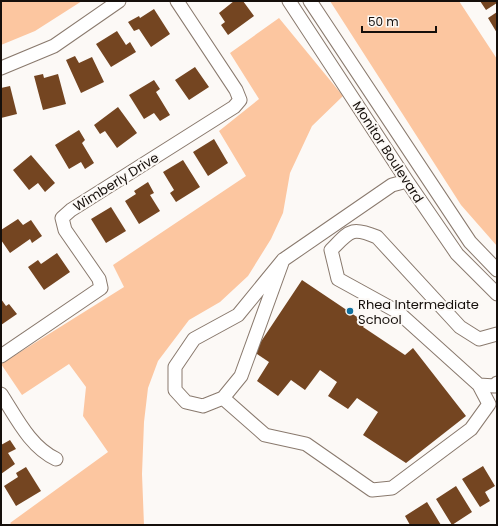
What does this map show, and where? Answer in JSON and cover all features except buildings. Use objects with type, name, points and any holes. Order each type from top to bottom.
[{"type":"street","points":[[1,68],[54,46],[119,1]]},
{"type":"street","name":"Wimberly Drive","points":[[1,356],[101,288],[99,279],[65,230],[62,218],[71,210],[234,107],[240,100],[236,90],[177,1]]},
{"type":"street","name":"Monitor Boulevard","points":[[289,1],[407,181],[457,254],[497,294]]},
{"type":"street","name":"Monitor Boulevard","points":[[310,1],[470,242],[497,270]]},
{"type":"street","points":[[283,260],[240,376],[223,398],[203,406],[186,402],[175,390],[175,367],[194,339],[238,315],[283,260],[392,185],[407,181]]},
{"type":"street","points":[[223,398],[266,435],[306,444],[372,490],[392,488],[471,429],[489,404],[479,385],[398,312],[338,279],[331,250],[349,233],[361,230],[377,237],[460,327],[479,339],[497,334]]},
{"type":"street","points":[[479,385],[495,386],[497,383]]},
{"type":"street","points":[[1,394],[29,436],[44,453],[56,459]]},
{"type":"shaded area","points":[[1,1],[82,1],[35,31],[1,45]]},
{"type":"shaded area","points":[[330,1],[459,1],[497,59],[497,246],[461,205]]},
{"type":"shaded area","points":[[279,18],[343,96],[312,126],[290,173],[283,213],[271,239],[248,276],[220,302],[189,320],[158,361],[148,388],[144,422],[142,474],[144,525],[12,525],[10,523],[108,452],[83,416],[86,387],[69,364],[22,395],[1,364],[124,287],[113,265],[246,176],[219,131],[259,99],[230,53]]},
{"type":"place","name":"Rhea Intermediate School","points":[[350,311]]}]
